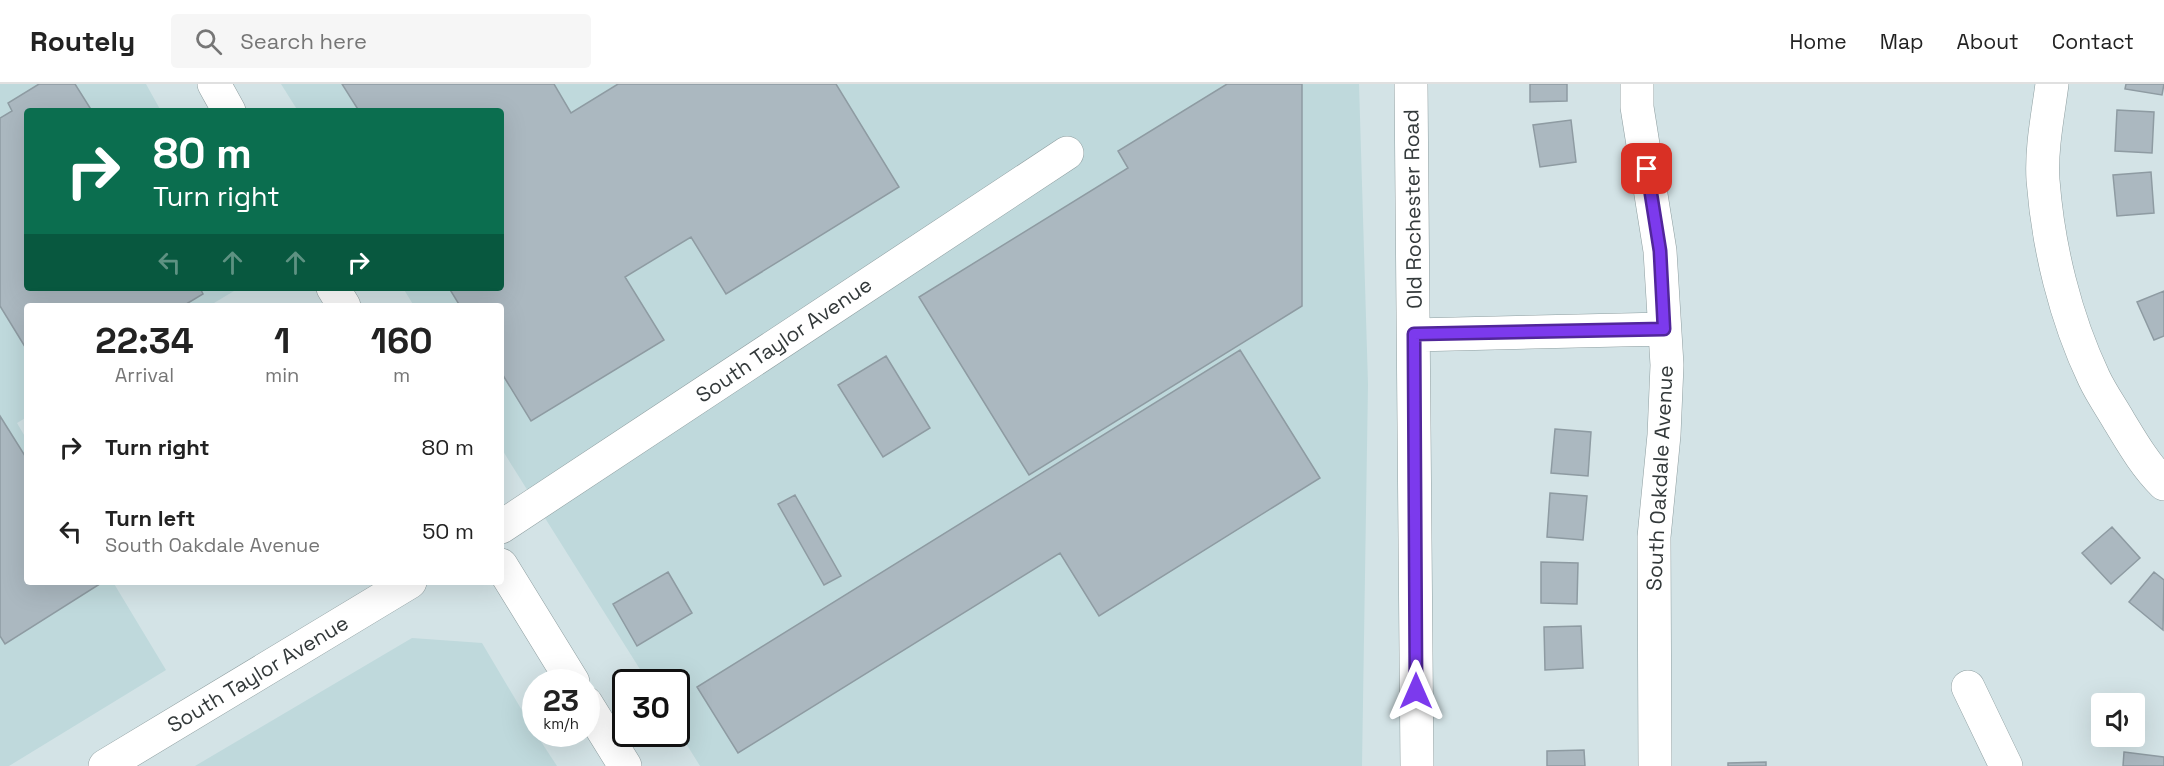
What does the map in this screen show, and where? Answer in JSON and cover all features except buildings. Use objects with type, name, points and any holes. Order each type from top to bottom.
[{"type":"street","points":[[214,84],[228,108]]},
{"type":"street","name":"Old Rochester Road","points":[[1411,84],[1417,766]]},
{"type":"street","name":"South Oakdale Avenue","points":[[1637,84],[1637,107],[1660,251],[1667,365],[1664,435],[1654,537],[1655,766]]},
{"type":"street","points":[[2052,84],[2046,125],[2043,177],[2049,230],[2062,287],[2075,333],[2094,379],[2146,466],[2164,484]]},
{"type":"street","name":"South Taylor Avenue","points":[[504,525],[1067,153]]},
{"type":"street","points":[[1414,334],[1664,329]]},
{"type":"street","points":[[504,570],[565,669]]},
{"type":"street","name":"South Taylor Avenue","points":[[105,766],[405,585]]},
{"type":"street","points":[[1968,687],[2006,766]]},
{"type":"street","points":[[600,726],[625,766]]},
{"type":"shaded area","points":[[0,84],[146,84],[159,108],[24,108],[24,291],[234,291],[214,303],[24,303],[24,419],[17,423],[24,435],[24,585],[115,585],[166,670],[9,766],[0,766]]},
{"type":"shaded area","points":[[281,84],[1359,84],[1368,384],[1362,766],[700,766],[688,747],[690,747],[690,669],[640,669],[504,453],[504,303],[412,303],[405,291],[504,291],[504,108],[296,108]]},
{"type":"shaded area","points":[[412,638],[482,643],[522,710],[522,747],[545,747],[557,766],[195,766]]},
{"type":"route","points":[[1416,691],[1414,334],[1664,329],[1660,251],[1647,169]]}]
